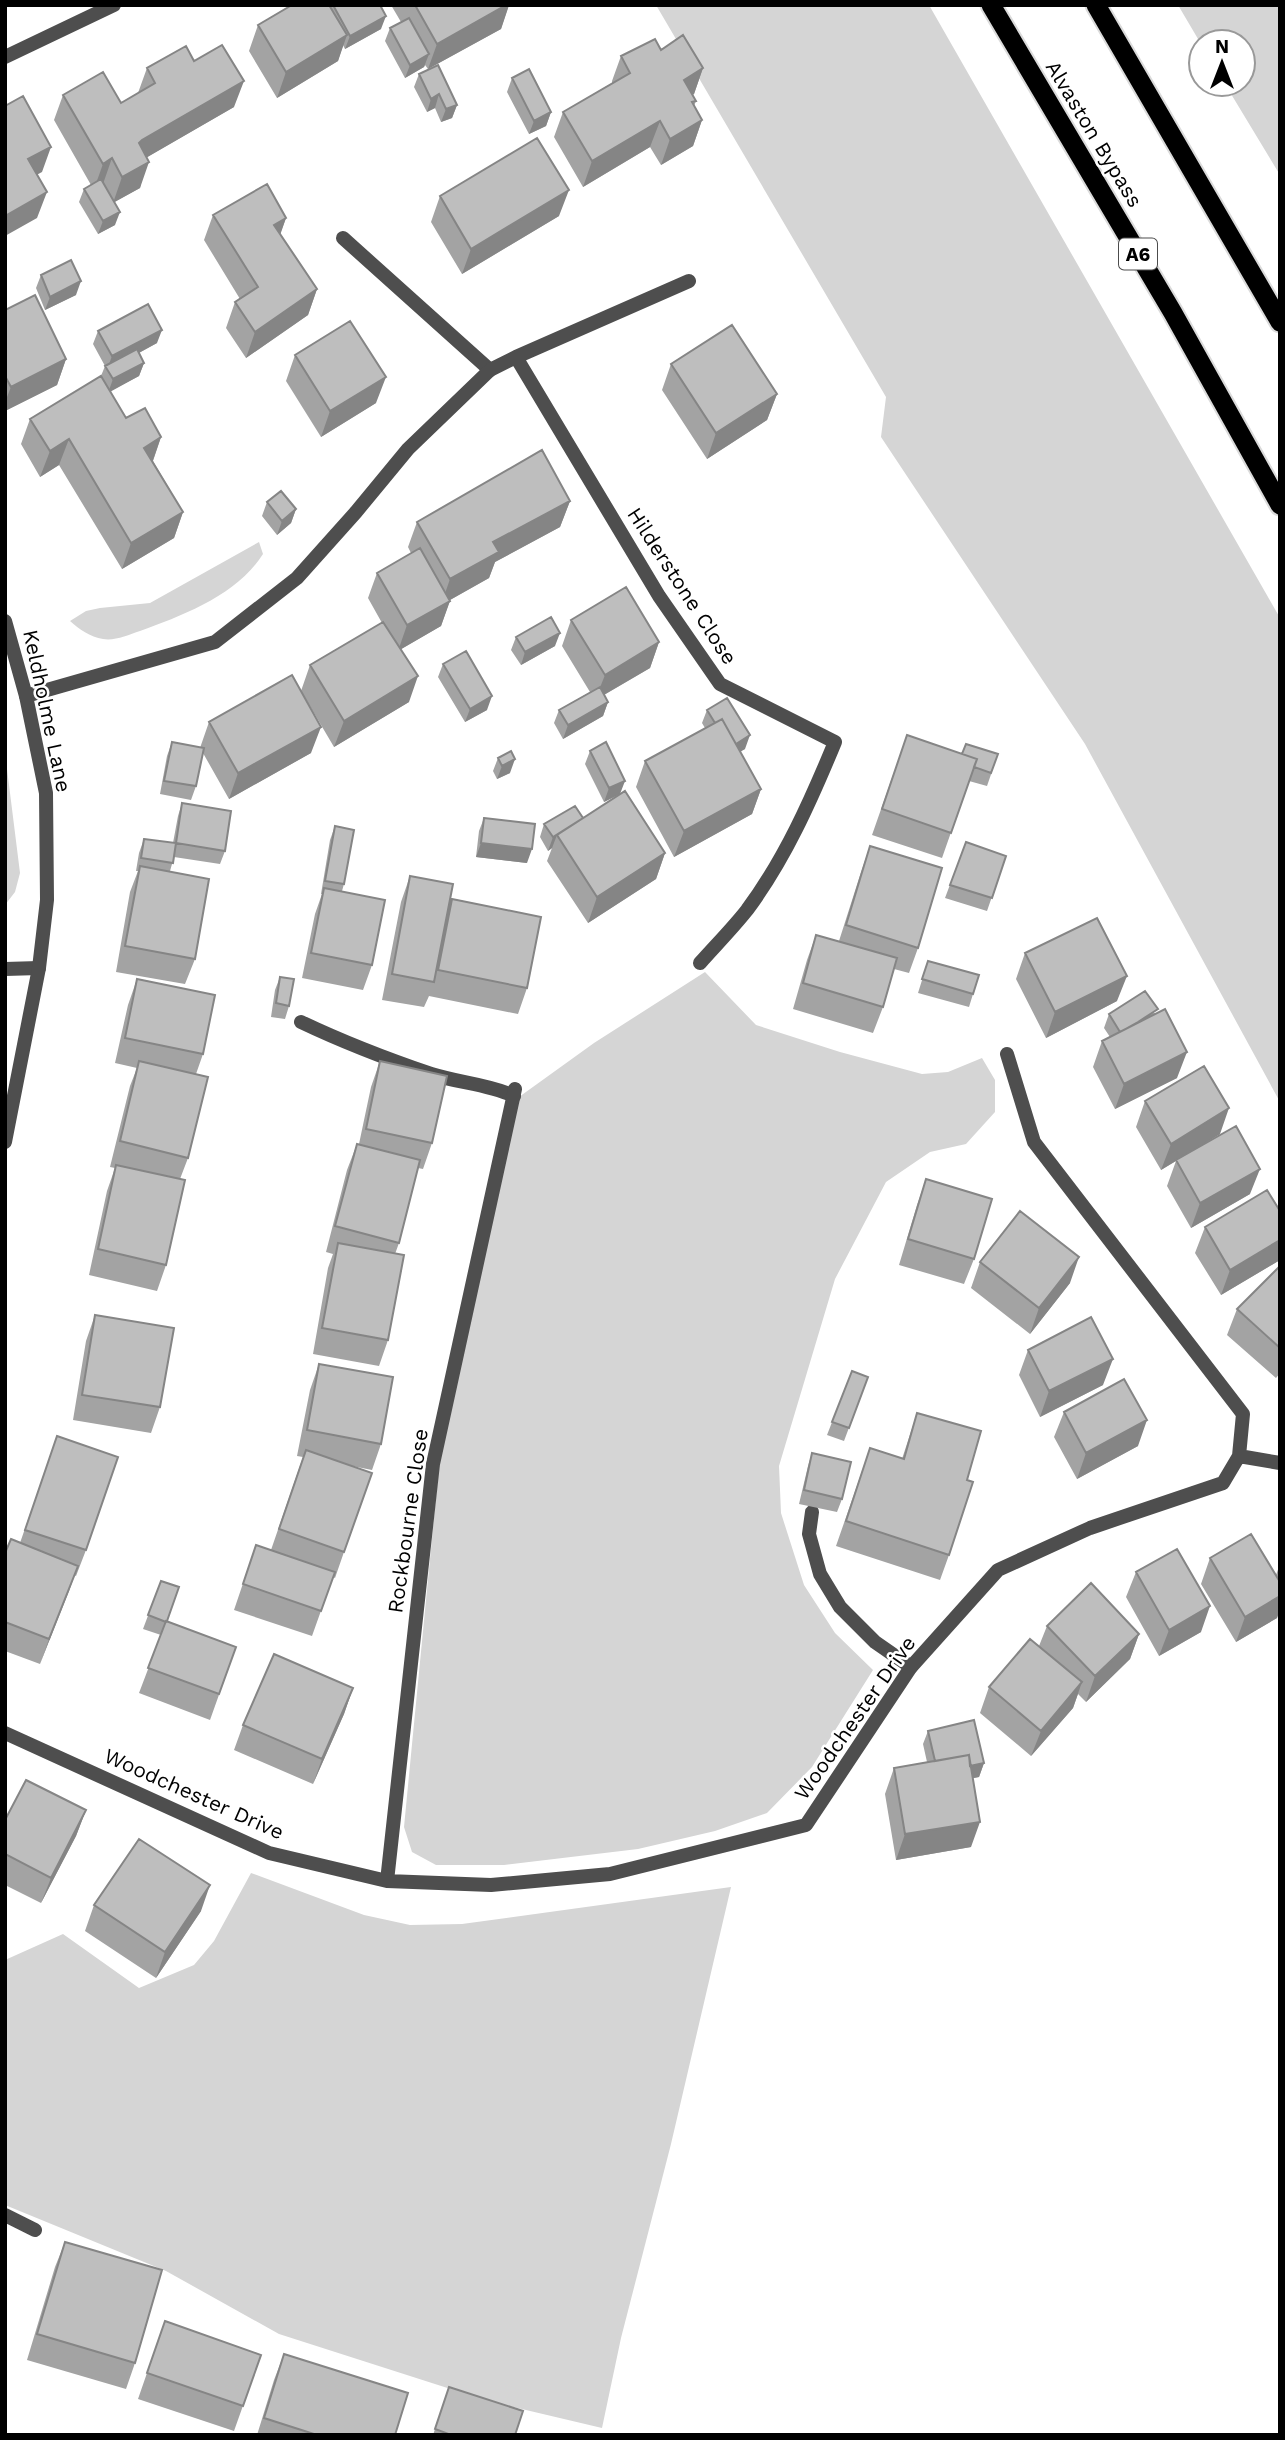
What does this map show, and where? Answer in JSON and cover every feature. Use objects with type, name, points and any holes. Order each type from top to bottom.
[{"type":"highway","name":"Alvaston Bypass","points":[[991,5],[1173,313],[1280,505]]},
{"type":"highway","points":[[1096,5],[1280,322]]},
{"type":"street","points":[[5,57],[114,5]]},
{"type":"street","points":[[343,238],[490,370]]},
{"type":"street","points":[[26,696],[215,642],[297,578],[408,449],[490,370],[689,281]]},
{"type":"street","name":"Hilderstone Close","points":[[516,357],[659,596],[720,684],[835,742],[812,799],[780,859],[746,910],[700,963]]},
{"type":"street","name":"Keldholme Lane","points":[[5,621],[26,696],[46,793],[47,900],[39,968],[5,1142]]},
{"type":"street","points":[[5,969],[39,968]]},
{"type":"street","name":"Rockbourne Close","points":[[301,1022],[333,1037],[434,1074],[515,1092],[433,1464],[387,1881]]},
{"type":"street","name":"Woodchester Drive","points":[[5,1733],[269,1853],[387,1881],[491,1885],[610,1874],[806,1825],[911,1667],[998,1570],[1090,1528],[1223,1483],[1239,1456],[1243,1414],[1034,1142],[1007,1054]]},
{"type":"street","points":[[1239,1456],[1280,1463]]},
{"type":"street","points":[[812,1512],[809,1534],[820,1574],[841,1607],[875,1642],[911,1667]]},
{"type":"street","points":[[5,2215],[35,2230]]},
{"type":"shaded area","points":[[656,5],[929,5],[1280,618],[1280,1102],[1085,744],[881,437],[886,397]]},
{"type":"shaded area","points":[[1178,5],[1280,5],[1280,175],[1233,98],[1257,98],[1257,28],[1192,28]]},
{"type":"shaded area","points":[[259,542],[263,554],[239,581],[208,602],[174,618],[126,636],[108,639],[89,635],[70,621],[86,611],[150,603]]},
{"type":"shaded area","points":[[5,753],[20,873],[15,892],[5,905]]},
{"type":"shaded area","points":[[705,972],[756,1025],[840,1052],[922,1074],[948,1072],[982,1058],[995,1080],[995,1112],[966,1144],[930,1152],[886,1182],[835,1279],[779,1466],[781,1513],[804,1585],[835,1633],[873,1670],[812,1767],[767,1813],[715,1831],[638,1849],[504,1865],[436,1865],[412,1852],[404,1827],[439,1466],[519,1097],[594,1043]]},
{"type":"shaded area","points":[[251,1873],[364,1915],[410,1925],[462,1924],[731,1887],[671,2144],[621,2338],[602,2428],[488,2401],[279,2334],[166,2271],[5,2205],[5,1960],[63,1934],[139,1988],[194,1965],[214,1941]]},
{"type":"building","points":[[292,5],[329,5],[347,35],[286,72],[258,25]]},
{"type":"building","points":[[333,5],[380,5],[386,16],[350,36]]},
{"type":"building","points":[[415,5],[506,5],[437,44]]},
{"type":"building","points":[[409,18],[429,54],[410,65],[390,28]]},
{"type":"building","points":[[683,35],[703,68],[684,80],[696,101],[692,102],[702,120],[670,139],[660,121],[592,161],[563,112],[630,73],[621,56],[655,39],[661,50]]},
{"type":"building","points":[[222,45],[244,81],[142,140],[139,143],[149,162],[122,177],[112,158],[103,164],[63,95],[103,72],[121,103],[155,83],[147,68],[186,46],[194,61]]},
{"type":"building","points":[[438,65],[457,105],[446,109],[439,94],[431,99],[419,74]]},
{"type":"building","points":[[529,69],[551,112],[534,121],[512,78]]},
{"type":"building","points":[[23,96],[51,147],[28,159],[47,192],[5,216],[5,106]]},
{"type":"building","points":[[537,138],[569,190],[471,249],[440,196]]},
{"type":"building","points":[[101,179],[120,212],[103,221],[84,189]]},
{"type":"building","points":[[267,184],[286,218],[274,225],[317,289],[255,332],[235,302],[258,287],[213,215]]},
{"type":"building","points":[[71,260],[81,281],[50,297],[41,275]]},
{"type":"building","points":[[35,295],[66,359],[11,387],[5,376],[5,310]]},
{"type":"building","points":[[148,304],[162,330],[112,356],[98,331]]},
{"type":"building","points":[[350,321],[386,377],[330,411],[295,355]]},
{"type":"building","points":[[732,325],[777,394],[716,433],[671,364]]},
{"type":"building","points":[[137,349],[144,363],[113,379],[105,366]]},
{"type":"building","points":[[101,376],[126,418],[145,408],[161,437],[144,448],[183,512],[131,543],[69,439],[50,451],[30,419]]},
{"type":"building","points":[[542,450],[570,501],[493,542],[499,552],[450,579],[417,522]]},
{"type":"building","points":[[281,491],[296,509],[282,521],[267,502]]},
{"type":"building","points":[[420,548],[450,601],[407,625],[377,573]]},
{"type":"building","points":[[626,587],[659,642],[605,675],[571,620]]},
{"type":"building","points":[[551,617],[560,633],[525,652],[516,637]]},
{"type":"building","points":[[383,622],[418,676],[344,721],[310,665]]},
{"type":"building","points":[[466,651],[492,696],[470,709],[443,664]]},
{"type":"building","points":[[292,675],[321,727],[238,773],[209,722]]},
{"type":"building","points":[[600,687],[608,702],[568,725],[559,710]]},
{"type":"building","points":[[727,698],[750,735],[736,744],[722,719],[715,723],[707,710]]},
{"type":"building","points":[[722,719],[761,789],[684,831],[645,761]]},
{"type":"building","points":[[907,735],[977,759],[951,833],[882,809]]},
{"type":"building","points":[[172,742],[204,748],[196,786],[164,781]]},
{"type":"building","points":[[606,742],[625,781],[609,788],[590,751]]},
{"type":"building","points":[[966,744],[998,754],[991,773],[974,767],[977,759],[962,754]]},
{"type":"building","points":[[511,751],[515,759],[502,766],[498,758]]},
{"type":"building","points":[[625,791],[665,853],[597,897],[557,835]]},
{"type":"building","points":[[182,803],[231,811],[225,851],[176,843]]},
{"type":"building","points":[[575,806],[583,818],[553,837],[544,824]]},
{"type":"building","points":[[484,818],[535,824],[532,849],[481,843]]},
{"type":"building","points":[[335,826],[354,830],[344,884],[325,881]]},
{"type":"building","points":[[144,839],[176,843],[173,863],[141,858]]},
{"type":"building","points":[[966,842],[1006,856],[992,898],[950,885]]},
{"type":"building","points":[[870,846],[942,868],[918,948],[846,925]]},
{"type":"building","points":[[140,866],[209,879],[195,959],[125,946]]},
{"type":"building","points":[[410,876],[453,884],[434,982],[392,974]]},
{"type":"building","points":[[324,888],[385,900],[372,965],[311,953]]},
{"type":"building","points":[[452,899],[541,917],[527,988],[438,970]]},
{"type":"building","points":[[1097,918],[1127,976],[1055,1012],[1025,953]]},
{"type":"building","points":[[816,935],[897,958],[883,1007],[803,983]]},
{"type":"building","points":[[928,961],[979,975],[973,994],[922,979]]},
{"type":"building","points":[[280,977],[294,979],[289,1006],[276,1003]]},
{"type":"building","points":[[137,979],[215,995],[203,1054],[125,1038]]},
{"type":"building","points":[[1145,991],[1158,1009],[1120,1032],[1109,1014]]},
{"type":"building","points":[[1165,1009],[1187,1052],[1124,1084],[1102,1041]]},
{"type":"building","points":[[139,1061],[208,1077],[188,1158],[120,1141]]},
{"type":"building","points":[[380,1061],[447,1076],[432,1143],[366,1129]]},
{"type":"building","points":[[1204,1066],[1229,1108],[1171,1144],[1145,1101]]},
{"type":"building","points":[[1236,1126],[1260,1169],[1200,1203],[1176,1160]]},
{"type":"building","points":[[357,1144],[420,1160],[399,1243],[335,1226]]},
{"type":"building","points":[[116,1165],[185,1180],[166,1265],[98,1249]]},
{"type":"building","points":[[926,1179],[992,1199],[974,1259],[908,1239]]},
{"type":"building","points":[[1267,1190],[1280,1211],[1280,1240],[1230,1270],[1205,1227]]},
{"type":"building","points":[[1020,1211],[1079,1257],[1039,1308],[980,1262]]},
{"type":"building","points":[[338,1243],[404,1255],[388,1340],[322,1328]]},
{"type":"building","points":[[1280,1266],[1280,1348],[1237,1309]]},
{"type":"building","points":[[95,1315],[174,1328],[160,1407],[82,1395]]},
{"type":"building","points":[[1091,1317],[1113,1359],[1049,1391],[1028,1350]]},
{"type":"building","points":[[319,1364],[393,1377],[381,1444],[307,1430]]},
{"type":"building","points":[[852,1371],[868,1377],[849,1428],[832,1422]]},
{"type":"building","points":[[1124,1379],[1147,1420],[1086,1453],[1064,1412]]},
{"type":"building","points":[[917,1413],[981,1431],[967,1480],[973,1482],[949,1555],[846,1521],[870,1448],[904,1459]]},
{"type":"building","points":[[57,1436],[118,1457],[86,1550],[25,1530]]},
{"type":"building","points":[[306,1450],[372,1473],[344,1552],[279,1529]]},
{"type":"building","points":[[812,1453],[851,1462],[842,1499],[804,1490]]},
{"type":"building","points":[[1251,1534],[1280,1582],[1280,1596],[1245,1617],[1210,1558]]},
{"type":"building","points":[[11,1539],[78,1566],[49,1639],[5,1622],[5,1553]]},
{"type":"building","points":[[256,1545],[335,1572],[321,1611],[243,1584]]},
{"type":"building","points":[[1177,1549],[1210,1606],[1169,1630],[1136,1572]]},
{"type":"building","points":[[161,1581],[179,1587],[166,1622],[148,1615]]},
{"type":"building","points":[[1091,1583],[1139,1634],[1095,1676],[1047,1626]]},
{"type":"building","points":[[166,1621],[236,1647],[219,1694],[148,1668]]},
{"type":"building","points":[[1030,1639],[1082,1682],[1041,1731],[989,1687]]},
{"type":"building","points":[[274,1654],[353,1688],[322,1759],[243,1725]]},
{"type":"building","points":[[974,1720],[984,1763],[970,1766],[969,1755],[935,1761],[928,1731]]},
{"type":"building","points":[[969,1755],[980,1822],[905,1834],[894,1768]]},
{"type":"building","points":[[26,1780],[86,1810],[51,1878],[5,1854],[5,1820]]},
{"type":"building","points":[[139,1839],[210,1885],[165,1952],[94,1905]]},
{"type":"building","points":[[65,2242],[162,2270],[135,2363],[37,2334]]},
{"type":"building","points":[[165,2321],[261,2355],[243,2406],[147,2373]]},
{"type":"building","points":[[284,2354],[408,2393],[395,2435],[317,2435],[264,2418]]},
{"type":"building","points":[[449,2387],[523,2411],[515,2435],[451,2435],[435,2429]]}]
